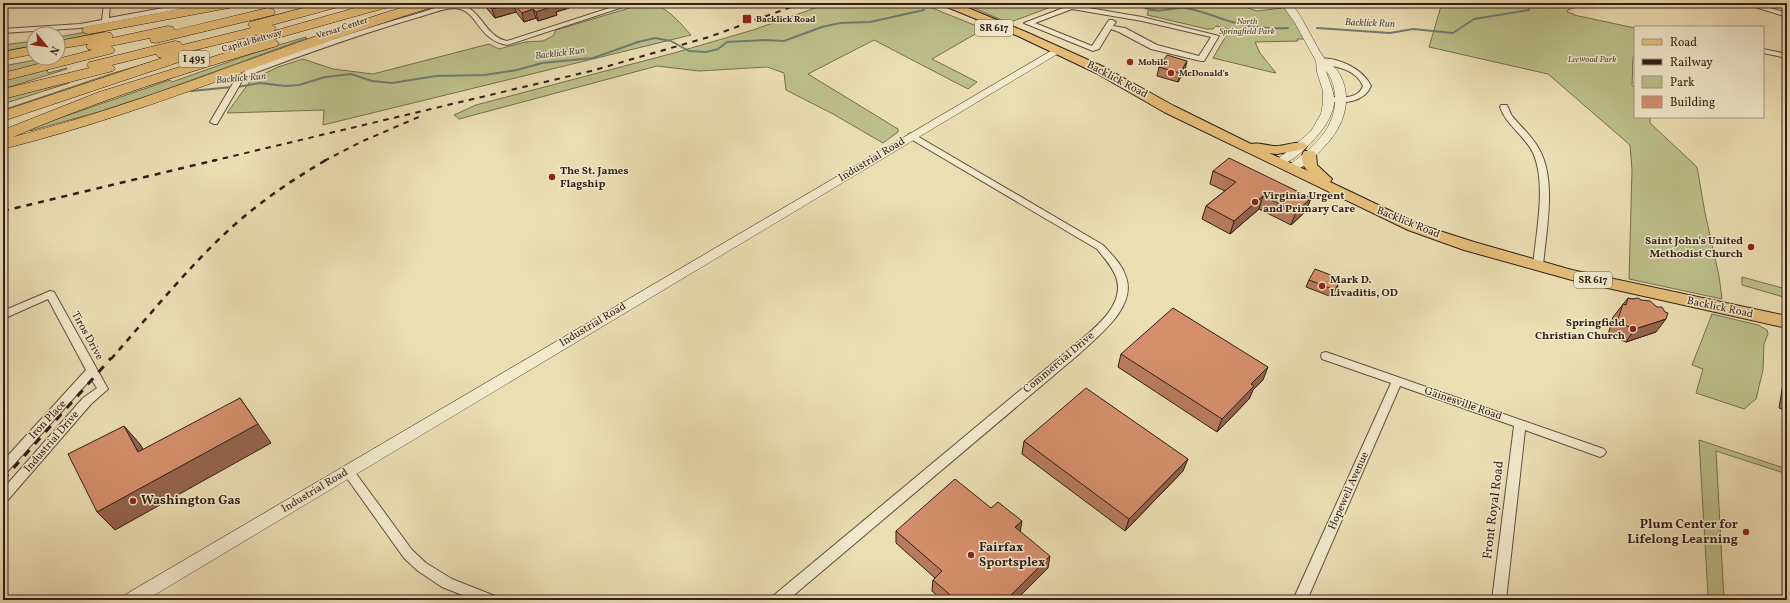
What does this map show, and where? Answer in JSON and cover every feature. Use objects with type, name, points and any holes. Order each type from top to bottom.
[{"type":"highway","points":[[66,34],[234,3]]},
{"type":"highway","points":[[66,43],[260,3]]},
{"type":"highway","points":[[66,51],[293,3]]},
{"type":"highway","points":[[3,82],[48,67],[308,3]]},
{"type":"highway","points":[[3,77],[326,3]]},
{"type":"highway","points":[[3,93],[70,71],[337,3]]},
{"type":"highway","name":"Capital Beltway","points":[[3,121],[193,59],[387,3]]},
{"type":"highway","points":[[3,136],[96,98],[174,72],[315,31],[421,3]]},
{"type":"highway","points":[[3,144],[113,112],[356,26],[431,3]]},
{"type":"highway","points":[[3,93],[29,88],[368,4]]},
{"type":"highway","points":[[3,116],[141,69],[368,4]]},
{"type":"highway","points":[[3,42],[26,39]]},
{"type":"highway","points":[[3,107],[117,70],[211,42]]},
{"type":"highway","points":[[3,56],[26,52]]},
{"type":"highway","points":[[3,63],[26,59]]},
{"type":"main road","name":"Backlick Road","points":[[933,3],[1020,39],[1056,51]]},
{"type":"main road","name":"Backlick Road","points":[[946,3],[1022,34],[1100,70],[1169,109],[1235,142],[1387,216],[1440,237],[1538,266],[1640,292],[1787,322]]},
{"type":"main road","points":[[1235,142],[1278,150],[1305,150],[1310,166],[1341,194]]},
{"type":"street","points":[[105,22],[107,3]]},
{"type":"street","points":[[3,31],[74,27],[201,3]]},
{"type":"street","name":"Versar Center","points":[[214,122],[237,84],[244,76],[259,68],[377,27],[449,7],[466,8],[483,27],[502,43],[514,42],[632,3]]},
{"type":"street","points":[[1284,166],[1305,150],[1322,142],[1334,128],[1339,115],[1342,99],[1340,88],[1333,72],[1321,61],[1294,13],[1286,3]]},
{"type":"street","points":[[1745,3],[1787,15]]},
{"type":"street","points":[[1110,27],[1122,30],[1154,47],[1201,59],[1215,36],[1142,19],[1071,7],[1028,23],[1093,49],[1110,27],[1115,15]]},
{"type":"street","points":[[1056,51],[1070,40]]},
{"type":"street","points":[[1764,50],[1787,56]]},
{"type":"street","name":"Industrial Road","points":[[131,600],[1056,51]]},
{"type":"street","points":[[1305,150],[1324,120],[1329,99],[1327,85],[1321,71],[1321,61]]},
{"type":"street","points":[[1321,61],[1357,72],[1365,80],[1367,88],[1362,94],[1353,98],[1329,99]]},
{"type":"street","points":[[1504,107],[1508,117],[1533,145],[1544,171],[1546,183],[1538,266]]},
{"type":"street","name":"Commercial Drive","points":[[778,600],[1075,350],[1114,315],[1122,300],[1123,284],[1121,275],[1114,261],[1100,247],[912,136]]},
{"type":"street","name":"Tiros Drive","points":[[3,315],[50,294],[103,389]]},
{"type":"street","name":"Gainesville Road","points":[[1326,356],[1600,452]]},
{"type":"street","name":"Iron Place","points":[[3,469],[92,371]]},
{"type":"street","name":"Hopewell Avenue","points":[[1300,600],[1397,381]]},
{"type":"street","name":"Industrial Drive","points":[[3,497],[87,402],[103,389]]},
{"type":"street","name":"Front Royal Road","points":[[1499,600],[1520,424]]},
{"type":"street","points":[[348,471],[408,554],[422,567],[447,583],[490,600]]},
{"type":"green space","points":[[646,3],[659,6],[671,14],[691,35],[323,125],[324,110],[227,113],[251,80],[278,67],[303,59],[333,69],[373,74],[489,44],[499,49],[525,42],[543,41],[553,36],[556,30]]},
{"type":"green space","points":[[829,3],[920,3],[984,29],[932,59],[977,82],[968,89],[874,40],[808,74],[898,129],[898,132],[883,143],[833,114],[786,90],[784,73],[767,67],[699,71],[657,66],[459,119],[454,115],[476,105],[674,53],[753,30]]},
{"type":"green space","points":[[963,3],[1062,3],[1008,23]]},
{"type":"green space","name":"North Springfield Park","points":[[1121,3],[1233,3],[1257,11],[1290,7],[1309,39],[1297,39],[1298,41],[1255,42],[1260,53],[1276,73],[1213,58],[1230,29],[1216,26],[1213,29],[1207,29],[1147,15],[1149,8]]},
{"type":"green space","name":"Leewood Park","points":[[1442,3],[1517,3],[1532,6],[1532,3],[1577,3],[1576,7],[1568,10],[1567,12],[1574,15],[1634,28],[1632,86],[1634,87],[1634,118],[1650,118],[1650,123],[1697,167],[1705,213],[1719,276],[1722,299],[1629,279],[1632,170],[1630,145],[1548,74],[1429,47]]},
{"type":"green space","points":[[192,13],[66,39],[66,36]]},
{"type":"green space","points":[[306,37],[307,38],[153,94],[98,112],[30,131],[28,129],[170,80],[172,82],[268,48]]},
{"type":"green space","points":[[26,42],[26,48],[3,52],[3,45]]},
{"type":"green space","points":[[200,48],[201,49],[3,114],[3,110],[110,74]]},
{"type":"green space","points":[[26,62],[26,66],[46,66],[48,73],[67,69],[3,89],[3,66]]},
{"type":"green space","points":[[69,81],[69,83],[3,104],[3,94]]},
{"type":"green space","points":[[1742,277],[1786,289],[1787,298],[1742,285]]},
{"type":"green space","points":[[1712,314],[1758,325],[1767,330],[1768,334],[1764,344],[1763,370],[1756,399],[1744,409],[1696,393],[1703,369],[1692,365]]},
{"type":"green space","points":[[1699,440],[1787,469],[1787,474],[1716,451],[1724,600],[1708,596]]},
{"type":"building","points":[[487,3],[513,3],[492,9]]},
{"type":"building","points":[[513,3],[555,3],[552,4],[554,6],[536,12],[533,9],[522,13]]},
{"type":"building","points":[[1167,55],[1187,61],[1180,73],[1159,67]]},
{"type":"building","points":[[1229,158],[1311,198],[1296,212],[1263,196],[1234,221],[1206,206],[1236,182],[1213,171]]},
{"type":"building","points":[[1315,269],[1341,279],[1335,290],[1309,280]]},
{"type":"building","points":[[1628,298],[1638,298],[1641,300],[1650,301],[1657,307],[1662,307],[1665,312],[1668,313],[1666,319],[1635,329],[1617,322],[1623,304],[1626,305]]},
{"type":"building","points":[[1173,308],[1268,367],[1251,384],[1254,386],[1222,419],[1121,354]]},
{"type":"building","points":[[1086,388],[1188,459],[1129,519],[1024,441]]},
{"type":"building","points":[[240,398],[258,424],[97,512],[68,454],[124,426],[138,452]]},
{"type":"building","name":"Fairfax Sportsplex","points":[[955,479],[991,508],[998,502],[1022,521],[1015,527],[1050,556],[1006,600],[956,600],[933,580],[942,571],[896,531]]},
{"type":"waterway","name":"Backlick Run","points":[[985,3],[1004,5],[1015,3]]},
{"type":"waterway","name":"Backlick Run","points":[[1143,3],[1145,8],[1150,10],[1185,8],[1197,10],[1246,26],[1288,28]]},
{"type":"waterway","name":"Backlick Run","points":[[1317,28],[1390,33],[1413,29],[1453,33],[1474,19],[1529,10],[1529,6],[1524,3]]},
{"type":"waterway","name":"Backlick Run","points":[[237,87],[260,83],[285,86],[299,85],[325,77],[351,74],[372,81],[392,83],[436,76],[485,75],[517,70],[542,63],[593,58],[638,42],[655,38],[671,41],[689,51],[706,52],[718,49],[727,42],[766,40],[784,41],[822,27],[840,23],[870,22],[924,10]]},
{"type":"waterway","name":"Backlick Run","points":[[191,91],[232,87]]},
{"type":"railway","points":[[212,161],[591,71],[709,37],[802,3]]},
{"type":"railway","points":[[324,161],[363,141],[421,116]]},
{"type":"railway","points":[[3,211],[216,160]]},
{"type":"railway","points":[[111,359],[200,258],[232,227],[277,191],[326,160]]},
{"type":"railway","points":[[3,480],[111,358]]},
{"type":"place","name":"Backlick Road","points":[[747,19]]},
{"type":"place","name":"Mobile","points":[[1130,62]]},
{"type":"place","name":"McDonald's","points":[[1171,73]]},
{"type":"place","name":"The St. James Flagship","points":[[552,177]]},
{"type":"place","name":"Virginia Urgent and Primary Care","points":[[1255,202]]},
{"type":"place","name":"Saint John's United Methodist Church","points":[[1751,247]]},
{"type":"place","name":"Mark D. Livaditis, OD","points":[[1322,286]]},
{"type":"place","name":"Springfield Christian Church","points":[[1633,329]]},
{"type":"place","name":"Washington Gas","points":[[133,501]]},
{"type":"place","name":"Plum Center for Lifelong Learning","points":[[1746,532]]},
{"type":"place","name":"Fairfax Sportsplex","points":[[971,555]]}]
